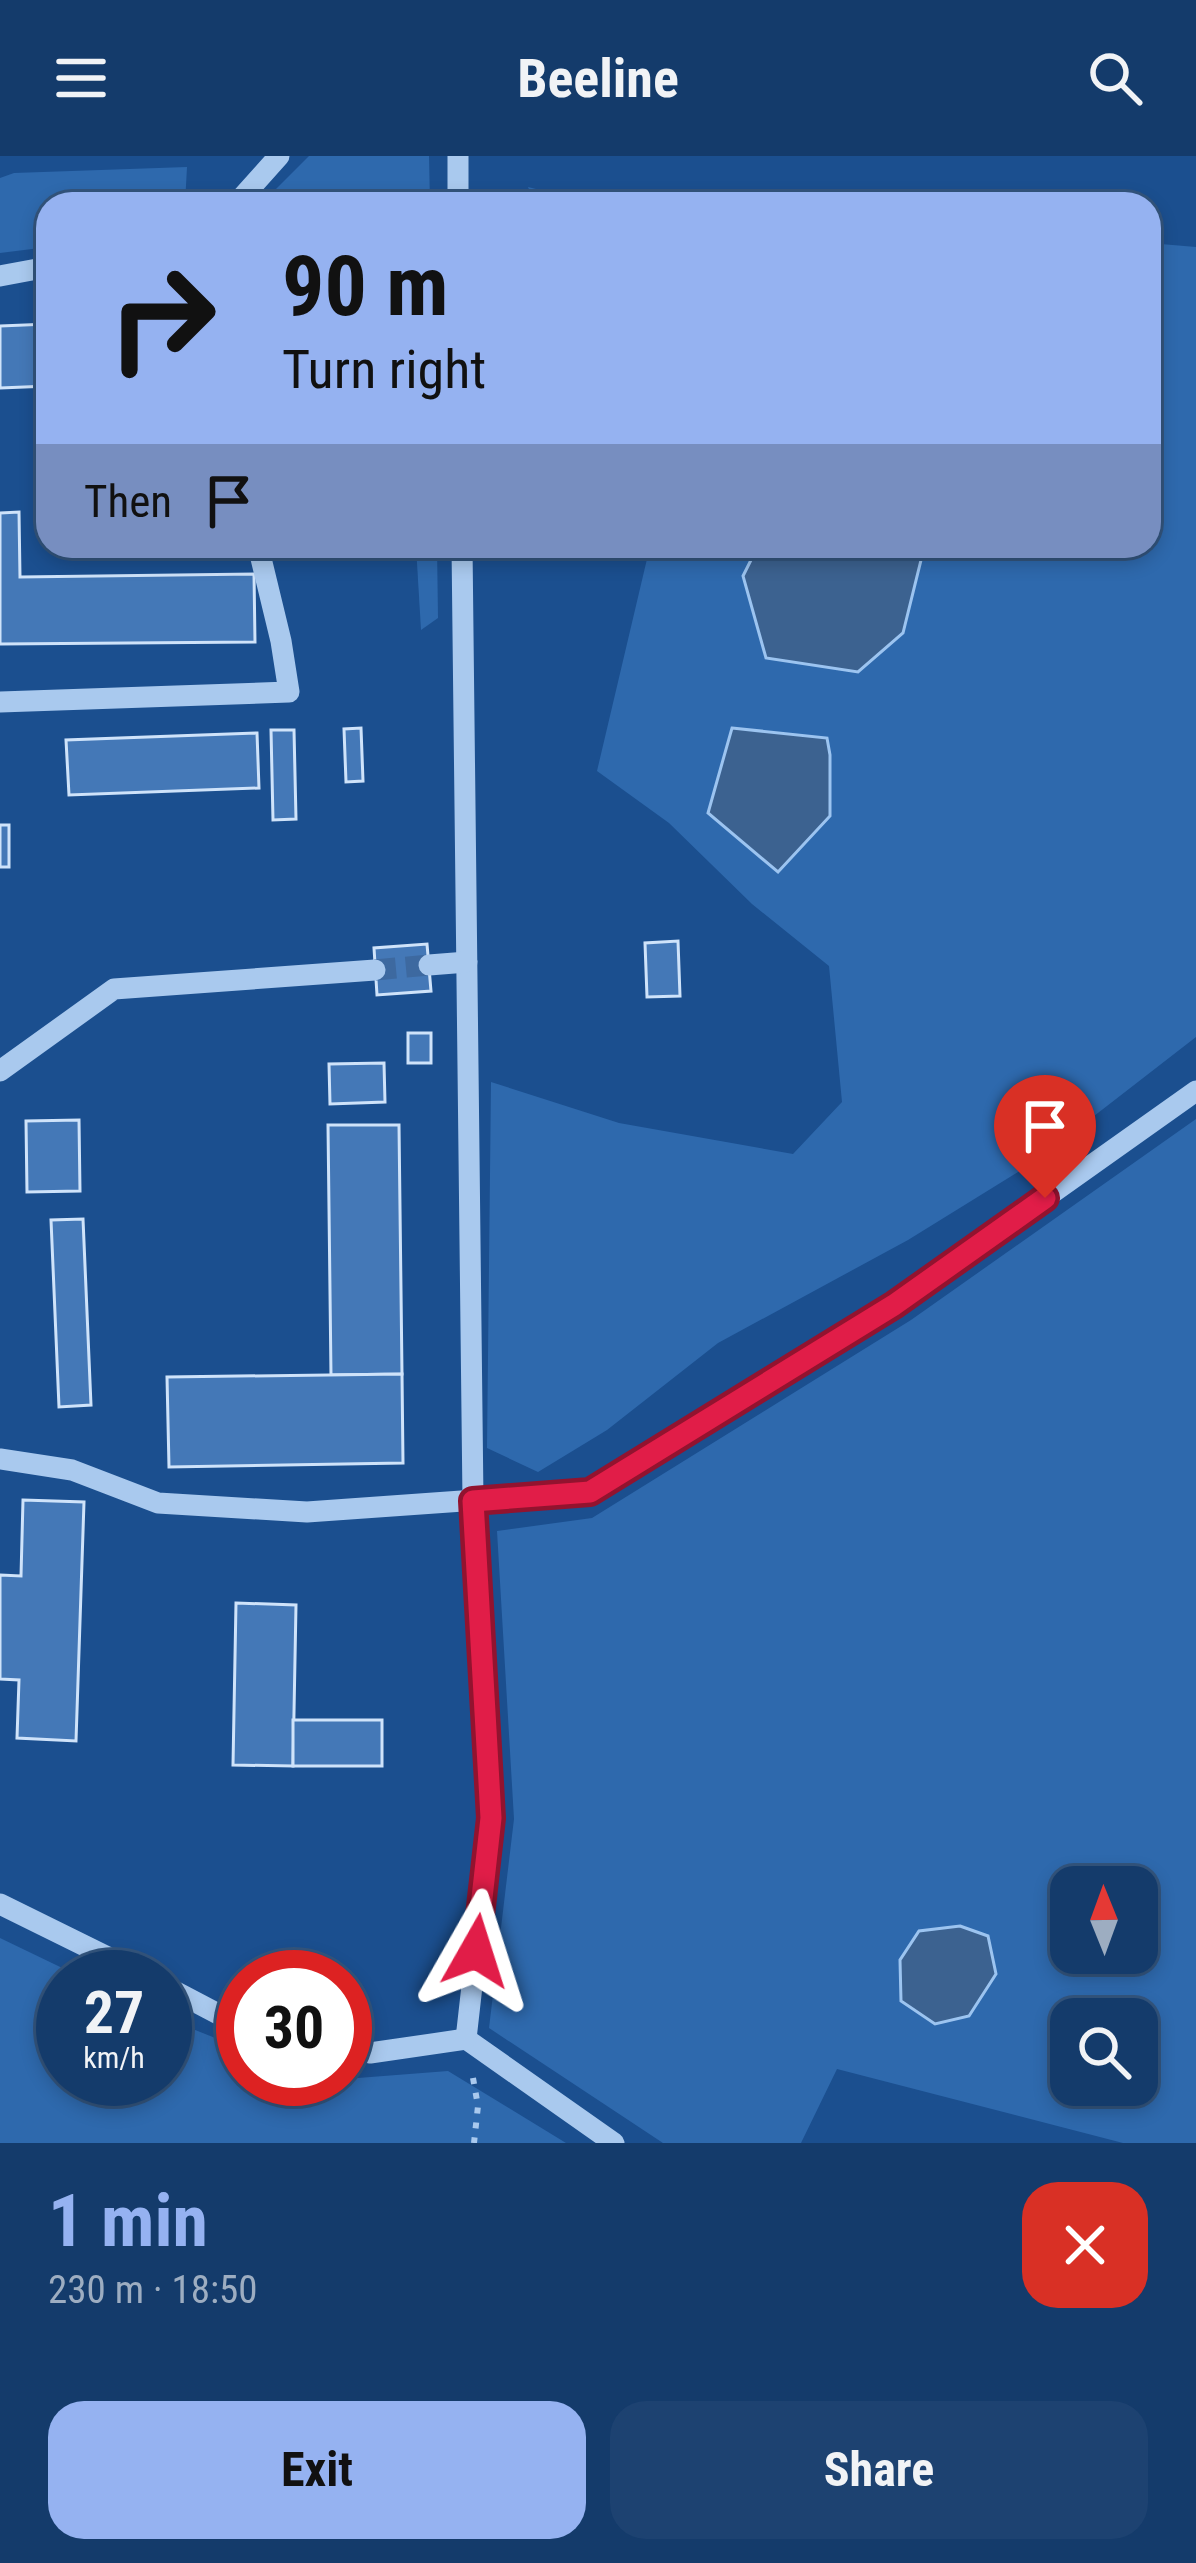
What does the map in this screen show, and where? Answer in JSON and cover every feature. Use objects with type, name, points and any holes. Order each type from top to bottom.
[{"type":"street","points":[[247,192],[279,156]]},
{"type":"street","points":[[458,156],[458,192]]},
{"type":"street","points":[[0,276],[36,269]]},
{"type":"street","points":[[0,702],[289,692],[261,558]]},
{"type":"street","points":[[462,558],[473,1501],[491,1818],[466,2039]]},
{"type":"street","points":[[429,964],[467,962]]},
{"type":"street","points":[[0,1071],[114,989],[375,970]]},
{"type":"street","points":[[0,1459],[72,1470],[158,1503],[307,1512],[590,1492],[894,1305],[1196,1090]]},
{"type":"street","points":[[0,1904],[93,1950]]},
{"type":"street","points":[[372,2054],[466,2039],[614,2143]]},
{"type":"path","points":[[466,2039],[478,2106],[474,2143]]},
{"type":"shaded area","points":[[309,156],[429,156],[430,192],[273,192]]},
{"type":"shaded area","points":[[187,167],[186,192],[36,192],[36,248],[0,253],[0,178],[14,173]]},
{"type":"shaded area","points":[[1161,244],[1196,247],[1196,1037],[1036,1161],[908,1240],[718,1343],[607,1430],[538,1472],[487,1448],[491,1082],[619,1123],[793,1154],[842,1102],[829,966],[752,904],[669,823],[597,771],[647,559],[1161,558]]},
{"type":"shaded area","points":[[417,558],[437,558],[438,618],[421,630]]},
{"type":"shaded area","points":[[752,558],[921,560],[903,633],[858,672],[766,658],[743,576]]},
{"type":"shaded area","points":[[732,728],[827,738],[830,816],[778,872],[708,813]]},
{"type":"shaded area","points":[[1196,1119],[1196,2143],[1123,2143],[837,2069],[801,2143],[663,2143],[489,2028],[514,1819],[497,1531],[592,1518],[911,1320]]},
{"type":"shaded area","points":[[960,1926],[988,1936],[996,1974],[969,2016],[935,2024],[901,2001],[900,1960],[919,1931]]},
{"type":"shaded area","points":[[0,1938],[36,1955],[36,2106],[192,2106],[192,2029],[216,2038],[216,2106],[372,2106],[372,2077],[448,2071],[566,2143],[0,2143]]},
{"type":"building","points":[[36,324],[36,386],[0,388],[0,326]]},
{"type":"building","points":[[19,512],[20,577],[254,574],[255,642],[0,644],[0,513]]},
{"type":"building","points":[[361,728],[363,781],[346,782],[344,729]]},
{"type":"building","points":[[271,730],[294,730],[296,819],[273,820]]},
{"type":"building","points":[[257,733],[259,788],[69,795],[66,740]]},
{"type":"building","points":[[0,825],[9,825],[9,867],[0,867]]},
{"type":"building","points":[[678,941],[680,996],[647,997],[645,943]]},
{"type":"building","points":[[427,944],[431,991],[377,995],[374,948]]},
{"type":"building","points":[[408,1033],[431,1033],[431,1063],[408,1063]]},
{"type":"building","points":[[384,1063],[385,1102],[330,1104],[329,1064]]},
{"type":"building","points":[[79,1120],[80,1191],[27,1192],[26,1121]]},
{"type":"building","points":[[328,1125],[399,1125],[402,1374],[331,1375]]},
{"type":"building","points":[[83,1219],[91,1405],[59,1407],[51,1220]]},
{"type":"building","points":[[402,1374],[403,1463],[169,1467],[167,1377]]},
{"type":"building","points":[[23,1500],[84,1502],[76,1741],[17,1738],[19,1680],[0,1679],[0,1575],[21,1576]]},
{"type":"building","points":[[236,1603],[296,1605],[293,1766],[233,1765]]},
{"type":"building","points":[[293,1720],[382,1720],[382,1766],[293,1766]]},
{"type":"tunnel","points":[[375,970],[429,965]]},
{"type":"route","points":[[476,1951],[491,1818],[473,1501],[590,1492],[894,1305],[1045,1198]]}]
